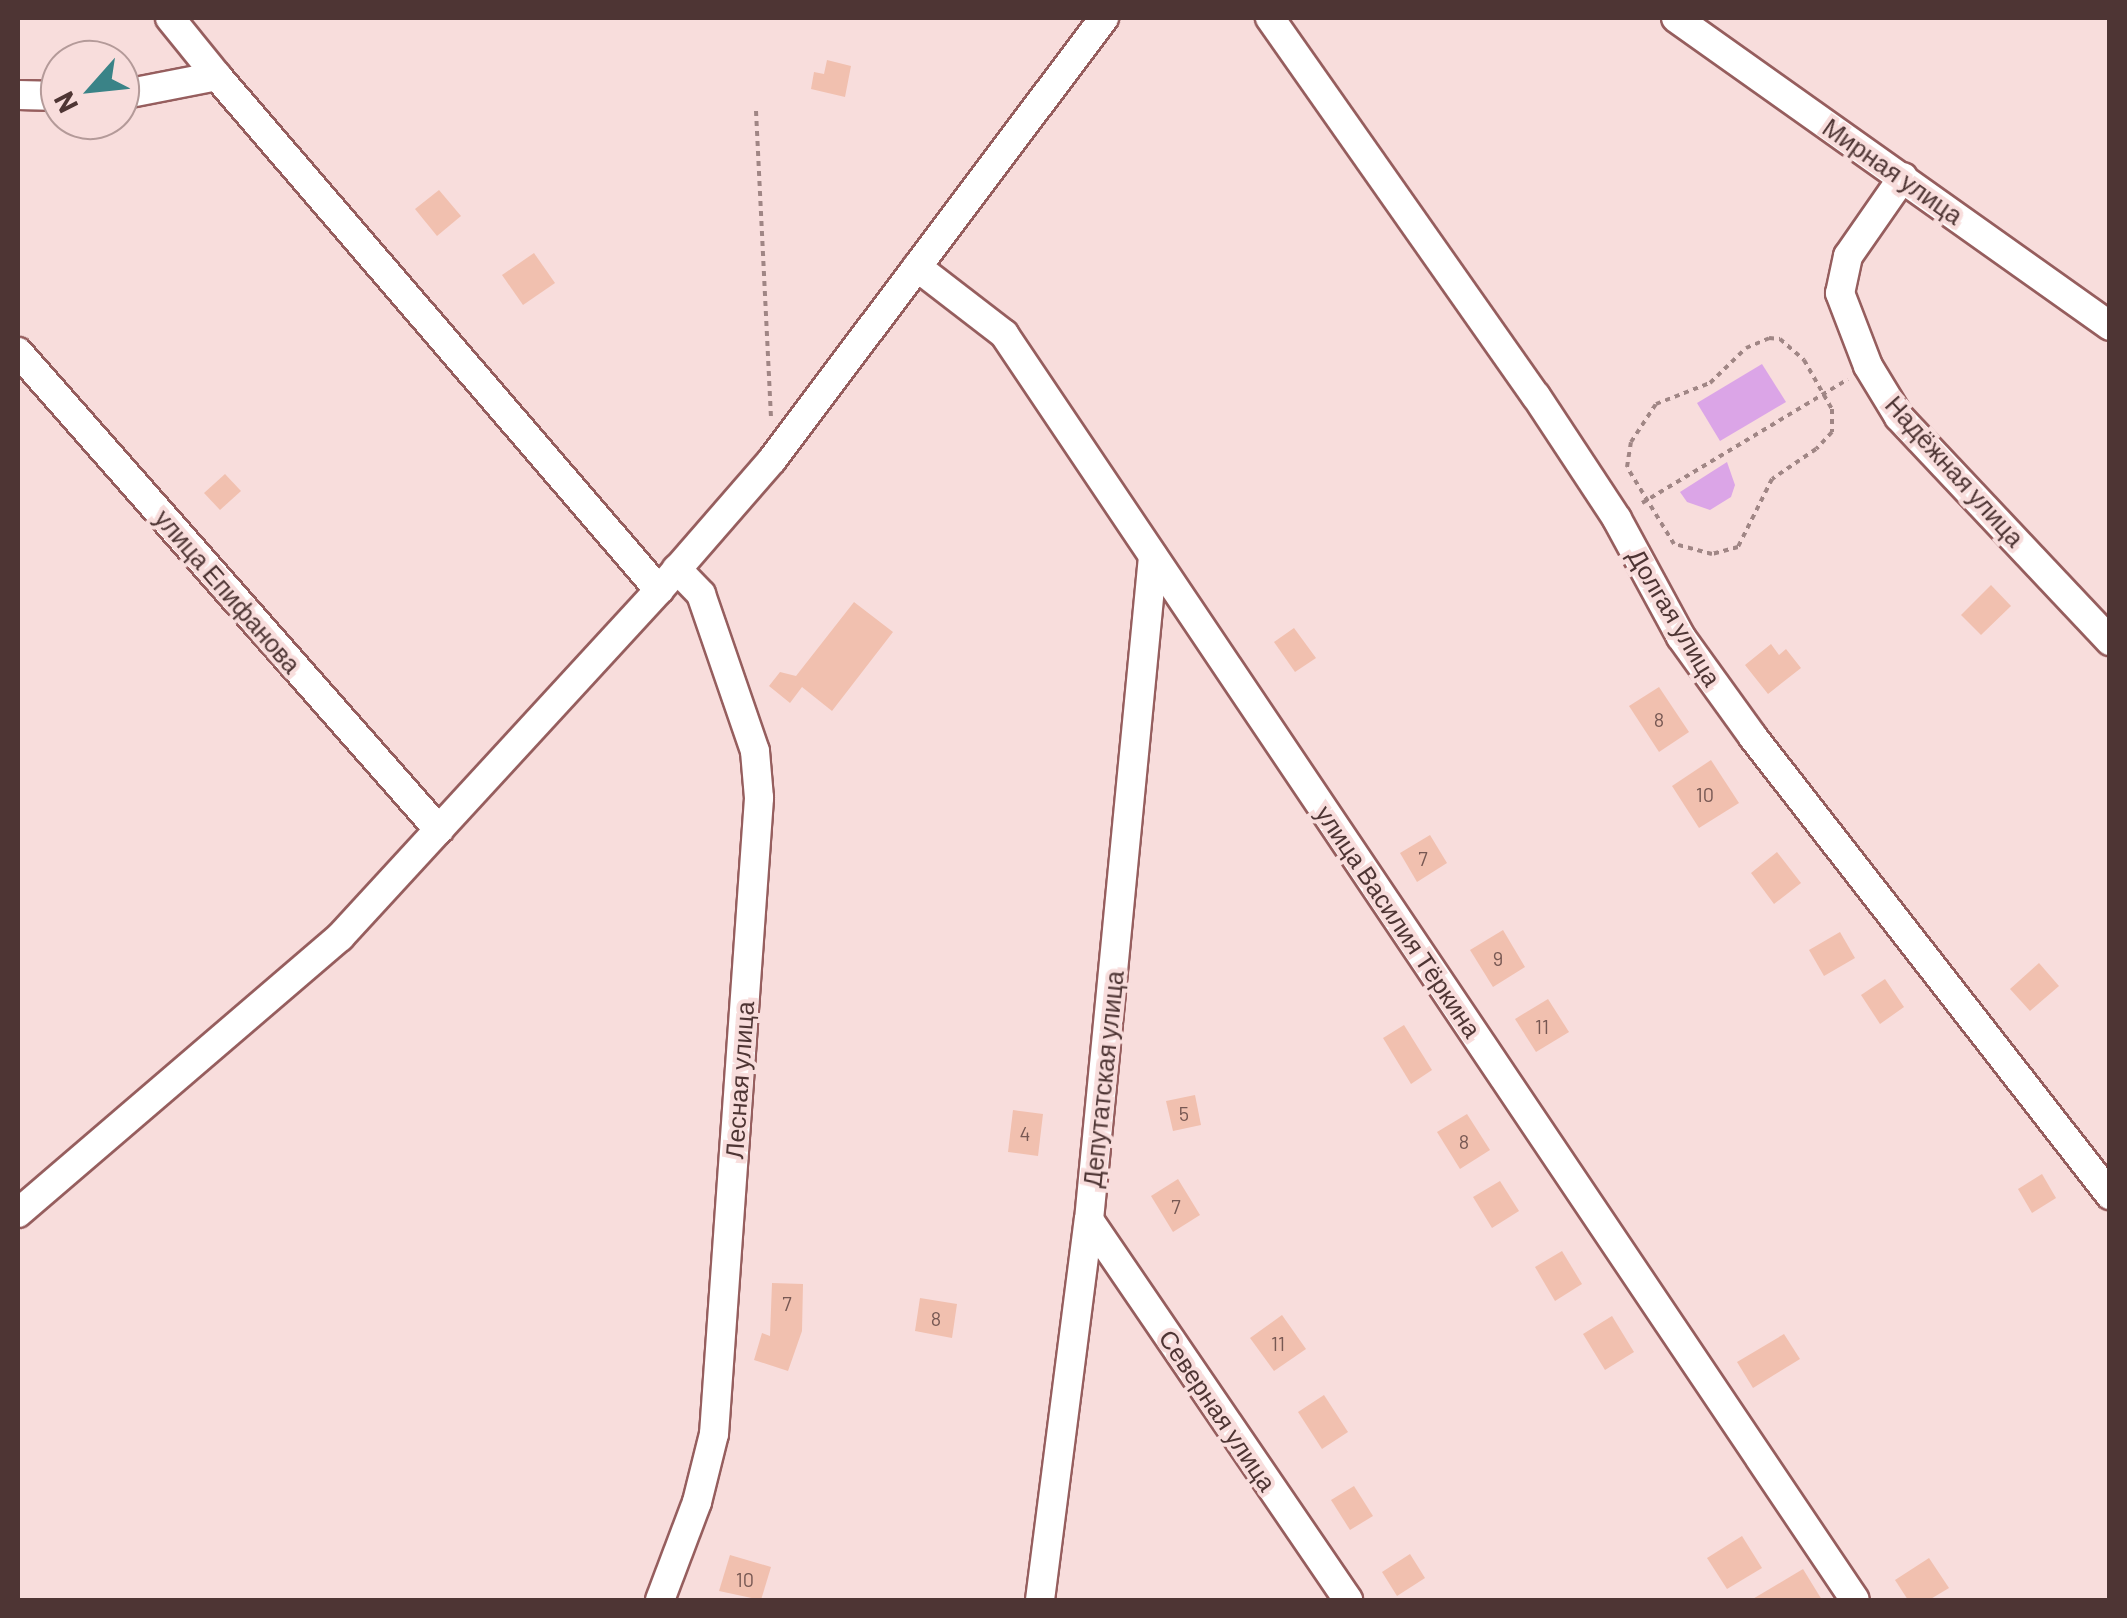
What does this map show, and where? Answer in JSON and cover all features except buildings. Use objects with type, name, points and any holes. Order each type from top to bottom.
[{"type":"street","name":"Лесная улица","points":[[170,18],[217,76],[668,580],[701,594],[755,751],[759,798],[714,1434],[697,1502],[660,1600]]},
{"type":"street","points":[[18,1213],[340,937],[668,580],[772,460],[1104,18]]},
{"type":"street","name":"Долгая улица","points":[[1270,18],[1617,519],[1682,637],[1752,738],[2110,1196]]},
{"type":"street","name":"Мирная улица","points":[[1676,18],[2110,326]]},
{"type":"street","points":[[140,91],[217,76]]},
{"type":"street","name":"Надёжная улица","points":[[1903,177],[1848,256],[1840,293],[1868,366],[1899,417],[2110,641]]},
{"type":"street","name":"улица Василия Тёркина","points":[[917,267],[1004,334],[1855,1600]]},
{"type":"street","name":"улица Епифанова","points":[[18,352],[438,830]]},
{"type":"street","name":"Депутатская улица","points":[[1040,1600],[1089,1220],[1153,556]]},
{"type":"street","name":"Северная улица","points":[[1089,1220],[1348,1600]]},
{"type":"path","points":[[756,111],[771,421]]},
{"type":"path","points":[[1780,339],[1804,360],[1832,408],[1832,432],[1816,450],[1772,479],[1738,548],[1712,554],[1674,544],[1644,502],[1626,458],[1642,422],[1669,396],[1710,383],[1758,341],[1780,339]]},
{"type":"path","points":[[1617,519],[1868,366]]},
{"type":"shaded area","points":[[1762,364],[1786,402],[1720,441],[1697,403]]},
{"type":"shaded area","points":[[1727,462],[1735,485],[1731,497],[1710,510],[1687,502],[1680,492]]}]
